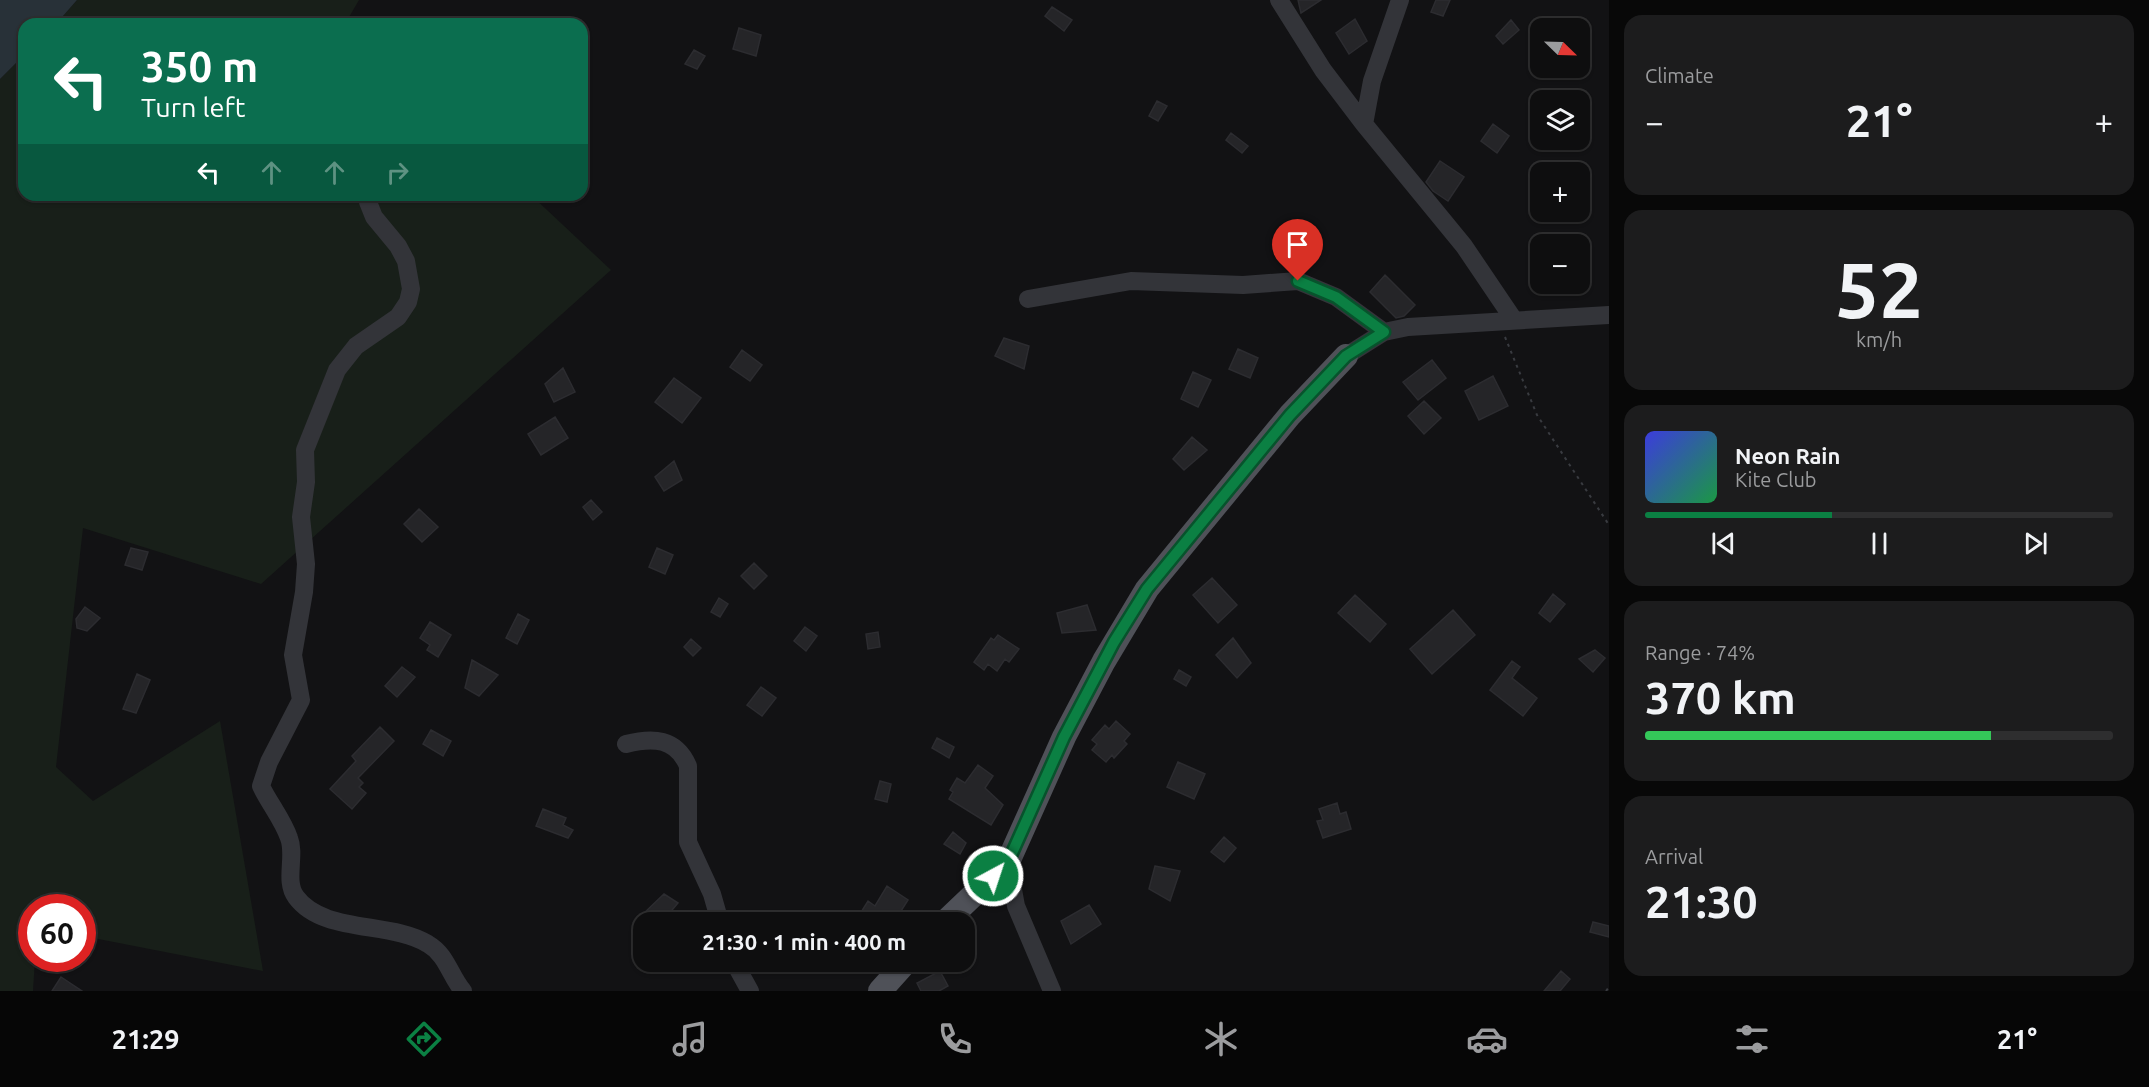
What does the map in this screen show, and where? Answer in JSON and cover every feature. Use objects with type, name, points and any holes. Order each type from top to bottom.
[{"type":"main road","points":[[956,912],[1008,862],[1064,737],[1114,642],[1147,589],[1290,415],[1346,356]]},
{"type":"main road","points":[[880,991],[897,972]]},
{"type":"street","points":[[1279,0],[1323,70],[1464,246],[1506,320]]},
{"type":"street","points":[[1364,124],[1372,81],[1400,0]]},
{"type":"street","points":[[1323,70],[1341,86],[1350,88],[1372,81]]},
{"type":"street","points":[[368,201],[374,217],[398,246],[406,261],[411,289],[408,302],[398,317],[356,346],[337,370],[305,450],[306,482],[300,517],[306,564],[304,592],[293,655],[302,694],[269,762],[261,786],[289,838],[294,895],[318,915],[409,936],[427,943],[440,953],[464,991]]},
{"type":"street","points":[[1028,299],[1131,281],[1244,285],[1298,281],[1336,297],[1384,332]]},
{"type":"street","points":[[1346,356],[1384,332],[1408,327],[1609,315]]},
{"type":"street","points":[[626,744],[659,740],[675,746],[683,754],[689,774],[688,842],[712,894],[717,912]]},
{"type":"street","points":[[1008,862],[1016,906],[1052,991]]},
{"type":"street","points":[[740,972],[750,991]]},
{"type":"path","points":[[1506,320],[1537,415],[1609,525]]},
{"type":"path","points":[[1606,991],[1609,987]]},
{"type":"shaded area","points":[[0,0],[77,0],[61,18],[18,18],[18,61],[0,79]]},
{"type":"shaded area","points":[[77,0],[359,0],[348,18],[61,18]]},
{"type":"shaded area","points":[[18,61],[18,201],[537,201],[611,270],[261,584],[83,528],[56,767],[93,801],[220,721],[263,971],[96,939],[96,894],[18,894],[18,972],[34,972],[33,991],[0,991],[0,79]]},
{"type":"building","points":[[1298,0],[1321,0],[1301,13]]},
{"type":"building","points":[[1436,0],[1450,0],[1443,16],[1431,12]]},
{"type":"building","points":[[1052,7],[1072,20],[1064,31],[1045,16]]},
{"type":"building","points":[[1355,19],[1367,41],[1349,54],[1336,33]]},
{"type":"building","points":[[1511,20],[1519,30],[1503,44],[1496,36]]},
{"type":"building","points":[[739,28],[761,35],[756,56],[733,49]]},
{"type":"building","points":[[694,50],[705,56],[697,69],[685,64]]},
{"type":"building","points":[[1157,101],[1167,106],[1158,121],[1149,116]]},
{"type":"building","points":[[1493,124],[1509,136],[1497,153],[1481,141]]},
{"type":"building","points":[[1231,133],[1248,146],[1242,153],[1226,140]]},
{"type":"building","points":[[1440,161],[1464,177],[1448,201],[1433,191],[1426,182]]},
{"type":"building","points":[[1385,275],[1415,305],[1404,316],[1396,318],[1370,292]]},
{"type":"building","points":[[1004,338],[1029,346],[1024,369],[995,356]]},
{"type":"building","points":[[1238,349],[1258,358],[1250,378],[1229,369]]},
{"type":"building","points":[[742,350],[762,365],[750,381],[730,367]]},
{"type":"building","points":[[1432,360],[1446,378],[1418,400],[1403,382]]},
{"type":"building","points":[[563,368],[575,392],[554,402],[545,384]]},
{"type":"building","points":[[1193,372],[1211,380],[1198,407],[1181,399]]},
{"type":"building","points":[[1493,376],[1508,406],[1479,420],[1465,391]]},
{"type":"building","points":[[674,378],[701,398],[682,423],[655,402]]},
{"type":"building","points":[[1424,401],[1441,418],[1424,434],[1408,416]]},
{"type":"building","points":[[555,417],[568,438],[541,455],[528,434]]},
{"type":"building","points":[[1192,437],[1207,450],[1184,470],[1173,459]]},
{"type":"building","points":[[674,461],[682,480],[664,491],[655,477]]},
{"type":"building","points":[[591,500],[602,512],[593,520],[583,507]]},
{"type":"building","points":[[419,509],[438,527],[422,542],[404,524]]},
{"type":"building","points":[[131,548],[148,552],[142,570],[125,565]]},
{"type":"building","points":[[657,548],[673,555],[665,574],[649,567]]},
{"type":"building","points":[[754,563],[767,576],[754,589],[741,576]]},
{"type":"building","points":[[1212,578],[1237,605],[1218,623],[1193,595]]},
{"type":"building","points":[[1553,594],[1565,604],[1550,622],[1539,613]]},
{"type":"building","points":[[1355,595],[1386,624],[1370,642],[1338,613]]},
{"type":"building","points":[[719,598],[728,604],[720,617],[711,612]]},
{"type":"building","points":[[1087,605],[1096,630],[1062,633],[1057,613]]},
{"type":"building","points":[[85,607],[100,618],[87,631],[77,628],[76,619]]},
{"type":"building","points":[[1453,610],[1475,635],[1432,674],[1410,649]]},
{"type":"building","points":[[518,614],[529,620],[517,644],[506,638]]},
{"type":"building","points":[[430,622],[451,635],[438,657],[427,650],[430,645],[420,638]]},
{"type":"building","points":[[805,627],[817,636],[806,651],[794,641]]},
{"type":"building","points":[[878,632],[880,647],[868,649],[866,634]]},
{"type":"building","points":[[998,635],[1019,649],[1009,662],[1005,659],[997,671],[988,664],[984,670],[974,662],[991,638],[994,640]]},
{"type":"building","points":[[1233,638],[1251,663],[1237,678],[1216,655]]},
{"type":"building","points":[[691,639],[701,648],[693,656],[684,647]]},
{"type":"building","points":[[1595,650],[1605,658],[1593,672],[1579,659]]},
{"type":"building","points":[[472,660],[498,675],[479,696],[465,688]]},
{"type":"building","points":[[1512,661],[1520,667],[1512,678],[1537,698],[1523,716],[1490,690]]},
{"type":"building","points":[[402,667],[415,677],[397,697],[385,686]]},
{"type":"building","points":[[1179,670],[1191,677],[1186,686],[1174,679]]},
{"type":"building","points":[[137,674],[150,680],[136,713],[123,709]]},
{"type":"building","points":[[761,687],[776,698],[762,716],[747,705]]},
{"type":"building","points":[[1116,721],[1130,734],[1124,741],[1127,744],[1114,758],[1112,755],[1106,762],[1092,750],[1097,744],[1092,740],[1105,725],[1109,729]]},
{"type":"building","points":[[380,727],[394,741],[358,778],[363,783],[359,787],[366,793],[352,809],[330,789],[356,761],[352,756]]},
{"type":"building","points":[[431,730],[451,741],[443,756],[423,744]]},
{"type":"building","points":[[937,738],[954,747],[949,758],[932,748]]},
{"type":"building","points":[[1178,762],[1205,774],[1194,799],[1167,787]]},
{"type":"building","points":[[978,765],[993,776],[985,788],[1003,805],[991,825],[949,799],[953,792],[950,790],[957,778],[965,783]]},
{"type":"building","points":[[880,781],[891,784],[887,802],[875,799]]},
{"type":"building","points":[[1337,803],[1340,814],[1346,812],[1351,829],[1323,838],[1317,821],[1323,820],[1319,809]]},
{"type":"building","points":[[543,809],[566,818],[563,825],[573,830],[568,838],[536,826]]},
{"type":"building","points":[[953,832],[966,843],[960,854],[944,844]]},
{"type":"building","points":[[1224,837],[1236,848],[1224,862],[1211,852]]},
{"type":"building","points":[[1155,866],[1180,871],[1170,901],[1149,889]]},
{"type":"building","points":[[887,886],[908,900],[900,912],[861,912],[868,901],[875,906]]},
{"type":"building","points":[[664,894],[678,903],[670,912],[645,912]]},
{"type":"building","points":[[1089,905],[1101,924],[1071,944],[1061,921]]},
{"type":"building","points":[[1593,922],[1609,926],[1609,937],[1590,932]]},
{"type":"building","points":[[1561,971],[1570,979],[1560,991],[1544,991]]},
{"type":"building","points":[[941,972],[948,986],[939,991],[921,991],[917,983]]},
{"type":"building","points":[[61,977],[82,991],[52,991]]},
{"type":"route","points":[[993,876],[1008,862],[1064,737],[1114,642],[1147,589],[1290,415],[1346,356],[1384,332],[1336,297],[1298,281]]}]
